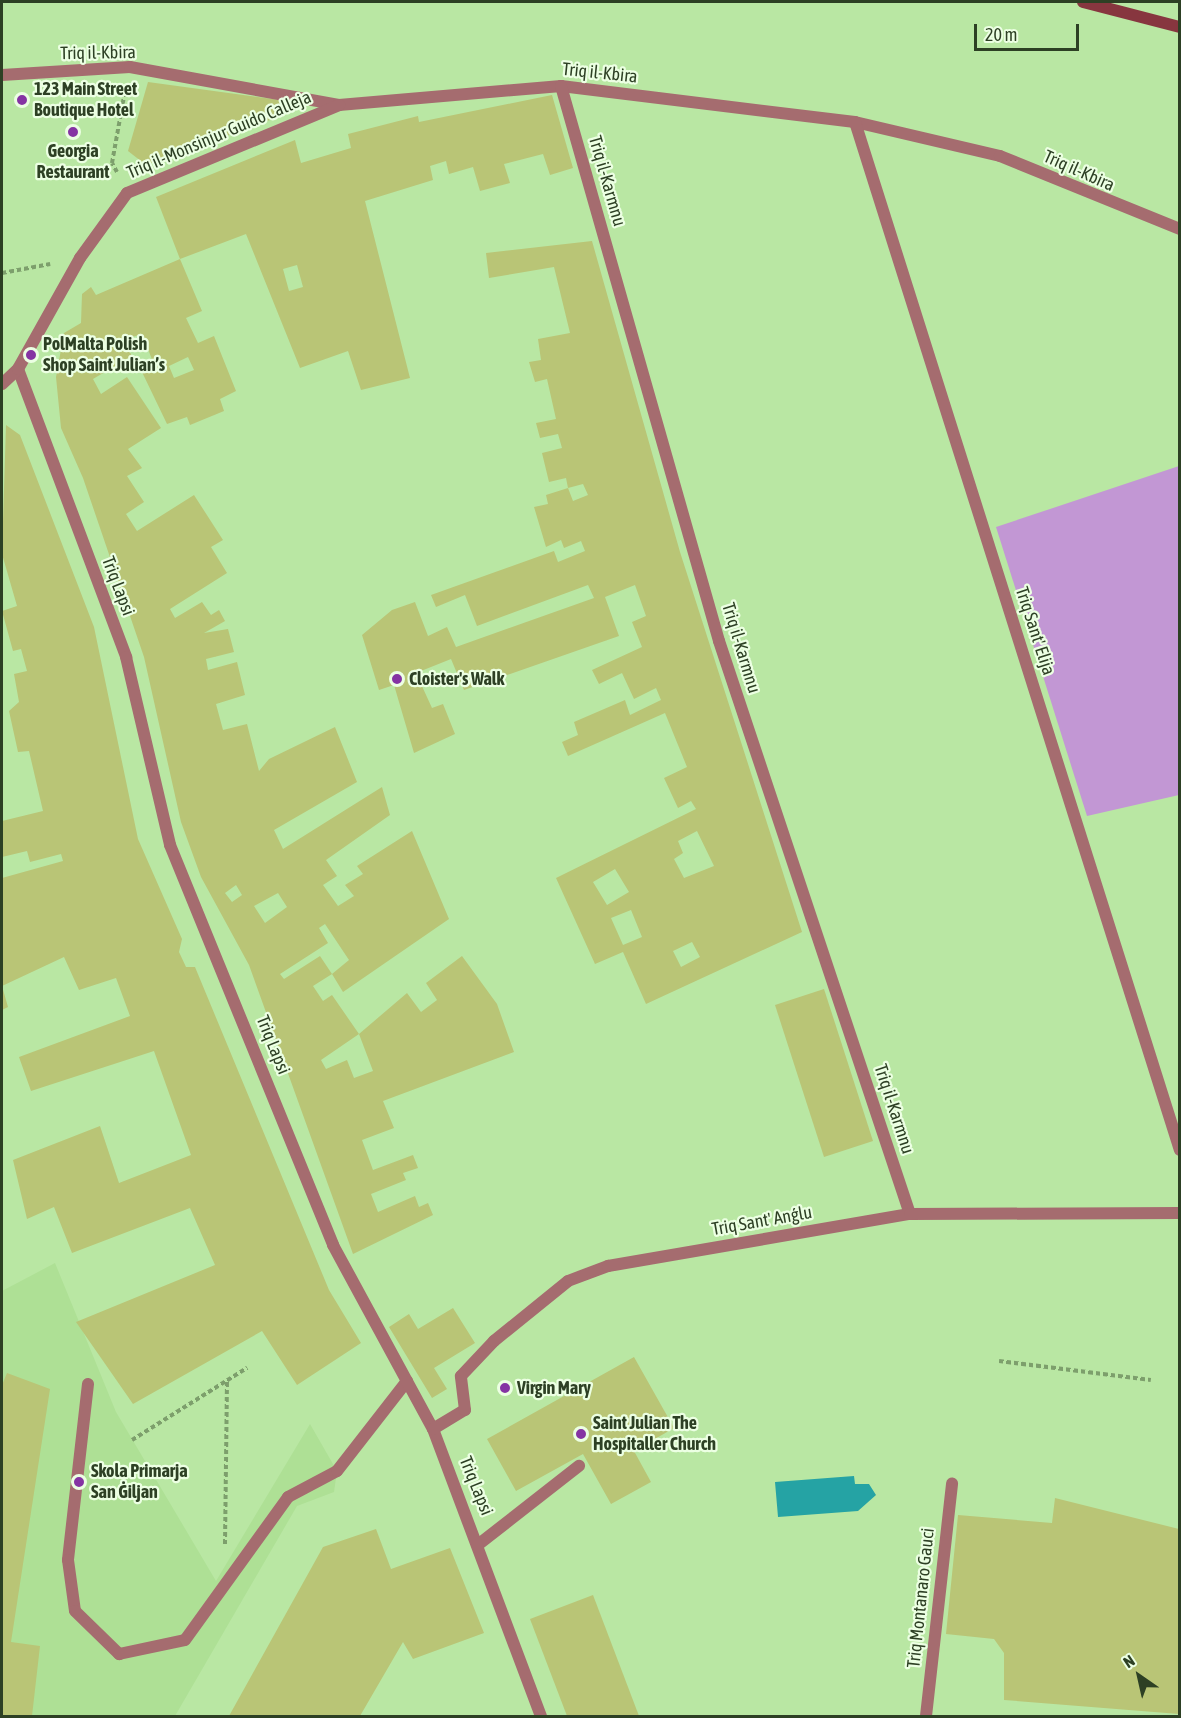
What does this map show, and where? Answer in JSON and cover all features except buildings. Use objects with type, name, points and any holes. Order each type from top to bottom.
[{"type":"main road","points":[[1083,2],[1179,27]]},
{"type":"street","name":"Triq il-Kbira","points":[[2,75],[130,67],[339,105],[561,86],[855,122],[1000,156],[1179,229]]},
{"type":"street","name":"Triq il-Karmnu","points":[[561,86],[719,641],[910,1214]]},
{"type":"street","name":"Triq il-Monsinjur Guido Calleja","points":[[2,384],[18,369],[80,258],[127,193],[339,105]]},
{"type":"street","name":"Triq Sant' Elija","points":[[855,122],[1179,1150]]},
{"type":"street","name":"Triq Lapsi","points":[[18,369],[126,657],[170,845],[333,1245],[433,1429],[479,1544],[541,1716]]},
{"type":"street","name":"Triq Sant' Anǵlu","points":[[433,1429],[465,1410],[461,1376],[494,1341],[567,1281],[608,1266],[910,1214],[1179,1213]]},
{"type":"street","points":[[88,1384],[68,1560],[75,1611],[119,1654],[185,1640],[288,1497],[337,1471],[407,1381]]},
{"type":"street","points":[[479,1544],[579,1466]]},
{"type":"street","name":"Triq Montanaro Gauci","points":[[926,1716],[952,1483]]},
{"type":"path","points":[[127,193],[112,163],[130,67]]},
{"type":"path","points":[[2,273],[80,258]]},
{"type":"path","points":[[999,1361],[1151,1380]]},
{"type":"path","points":[[132,1440],[247,1368]]},
{"type":"path","points":[[224,1547],[227,1380]]},
{"type":"shaded area","points":[[1179,466],[1179,795],[1087,816],[996,527]]},
{"type":"shaded area","name":"Skola Primarja San Ġiljan","points":[[55,1263],[116,1412],[216,1581],[310,1424],[337,1471],[334,1492],[297,1506],[175,1716],[2,1716],[2,1291]]},
{"type":"water","points":[[854,1476],[855,1484],[869,1484],[876,1495],[858,1511],[778,1517],[775,1482]]},
{"type":"place","name":"123 Main Street Boutique Hotel","points":[[22,100]]},
{"type":"place","name":"Georgia Restaurant","points":[[73,132]]},
{"type":"place","name":"PolMalta Polish Shop Saint Julian’s","points":[[31,355]]},
{"type":"place","name":"Cloister's Walk","points":[[397,679]]},
{"type":"place","name":"Virgin Mary","points":[[505,1388]]},
{"type":"place","name":"Saint Julian The Hospitaller Church","points":[[581,1434]]},
{"type":"place","name":"Skola Primarja San Ġiljan","points":[[79,1482]]}]
